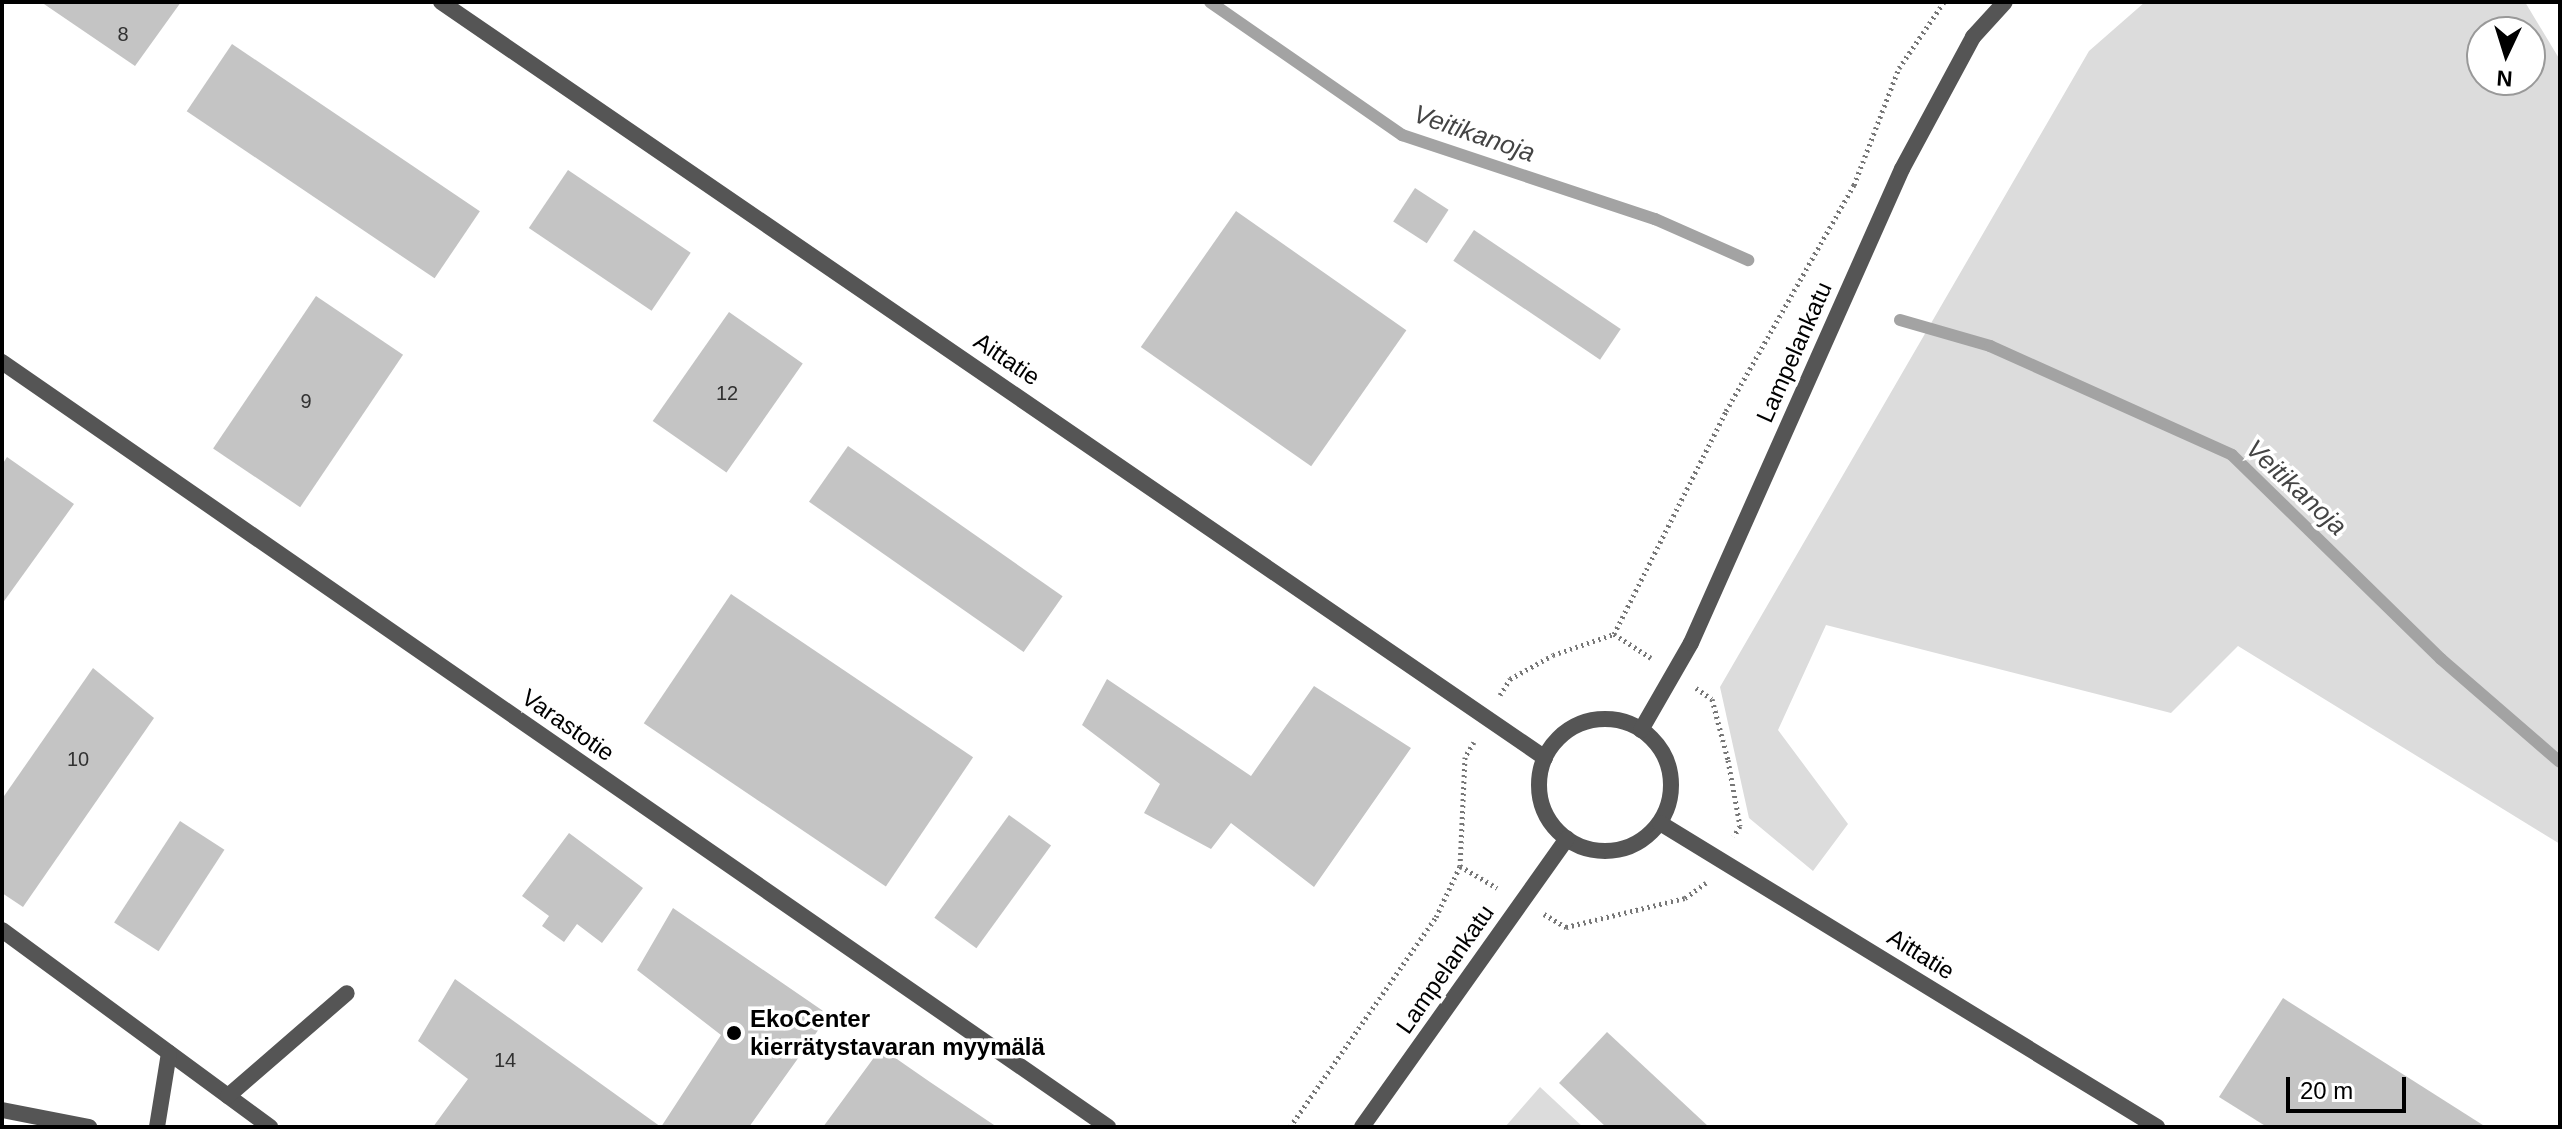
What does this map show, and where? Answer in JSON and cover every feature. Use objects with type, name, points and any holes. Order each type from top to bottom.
[{"type":"street","name":"Aittatie","points":[[441,2],[1488,716],[1545,758]]},
{"type":"street","name":"Lampelankatu","points":[[1641,730],[1676,675],[1902,169],[1973,37],[2005,2]]},
{"type":"street","name":"Varastotie","points":[[2,362],[1108,1127]]},
{"type":"street","points":[[1621,721],[1641,730],[1657,744],[1670,773],[1669,804],[1660,823],[1645,838],[1627,848],[1606,851],[1586,849],[1567,839],[1551,823],[1541,803],[1539,780],[1545,758],[1558,739],[1587,722],[1621,721]]},
{"type":"street","name":"Aittatie","points":[[1660,823],[2157,1127]]},
{"type":"street","name":"Lampelankatu","points":[[1362,1127],[1567,839]]},
{"type":"street","points":[[2,930],[270,1127]]},
{"type":"street","points":[[228,1096],[347,993]]},
{"type":"street","points":[[157,1127],[169,1053]]},
{"type":"street","points":[[2,1110],[89,1127]]},
{"type":"path","points":[[1290,1127],[1436,917],[1460,866],[1465,757],[1488,716],[1510,679],[1553,655],[1614,634],[1726,411],[1854,185],[1899,68],[1944,2]]},
{"type":"path","points":[[1460,866],[1566,927],[1685,898],[1703,888],[1740,826],[1728,760],[1712,699],[1614,634]]},
{"type":"shaded area","points":[[2145,2],[2525,2],[2533,16],[2466,16],[2466,96],[2546,96],[2546,37],[2560,60],[2560,844],[2238,646],[2171,713],[1826,625],[1778,730],[1848,824],[1813,871],[1749,818],[1720,687],[2089,51]]},
{"type":"shaded area","points":[[1540,1087],[1583,1127],[1505,1127]]},
{"type":"building","points":[[41,2],[181,2],[135,66]]},
{"type":"building","points":[[232,44],[480,211],[435,278],[187,111]]},
{"type":"building","points":[[568,170],[691,253],[652,311],[529,228]]},
{"type":"building","points":[[1415,188],[1449,210],[1427,243],[1393,222]]},
{"type":"building","points":[[1236,211],[1406,330],[1311,466],[1141,347]]},
{"type":"building","points":[[1474,230],[1621,329],[1600,360],[1453,261]]},
{"type":"building","points":[[316,296],[403,355],[300,507],[213,449]]},
{"type":"building","points":[[729,312],[803,364],[726,473],[653,421]]},
{"type":"building","points":[[848,446],[1063,596],[1024,652],[809,502]]},
{"type":"building","points":[[7,457],[74,504],[2,604],[2,465]]},
{"type":"building","points":[[731,594],[973,757],[886,887],[644,723]]},
{"type":"building","points":[[93,668],[154,718],[23,907],[2,893],[2,799]]},
{"type":"building","points":[[1107,679],[1251,776],[1314,686],[1411,748],[1314,887],[1231,823],[1211,849],[1144,813],[1160,784],[1082,725]]},
{"type":"building","points":[[1009,815],[1051,846],[976,948],[934,918]]},
{"type":"building","points":[[180,821],[224,850],[159,951],[114,922]]},
{"type":"building","points":[[569,833],[643,888],[602,943],[577,924],[564,942],[542,926],[549,916],[522,896]]},
{"type":"building","points":[[673,908],[829,1015],[749,1127],[661,1127],[721,1035],[637,970]]},
{"type":"building","points":[[455,979],[661,1127],[433,1127],[468,1079],[418,1041]]},
{"type":"building","points":[[2283,998],[2486,1127],[2267,1127],[2219,1097]]},
{"type":"building","points":[[1607,1032],[1709,1127],[1606,1127],[1559,1083]]},
{"type":"building","points":[[881,1048],[930,1082],[997,1127],[823,1127]]},
{"type":"waterway","name":"Veitikanoja","points":[[1210,2],[1402,135],[1655,219],[1748,260]]},
{"type":"waterway","name":"Veitikanoja","points":[[1900,320],[1990,346],[2232,455],[2441,659],[2560,762]]},
{"type":"place","name":"EkoCenter kierrätystavaran myymälä","points":[[734,1033]]}]
